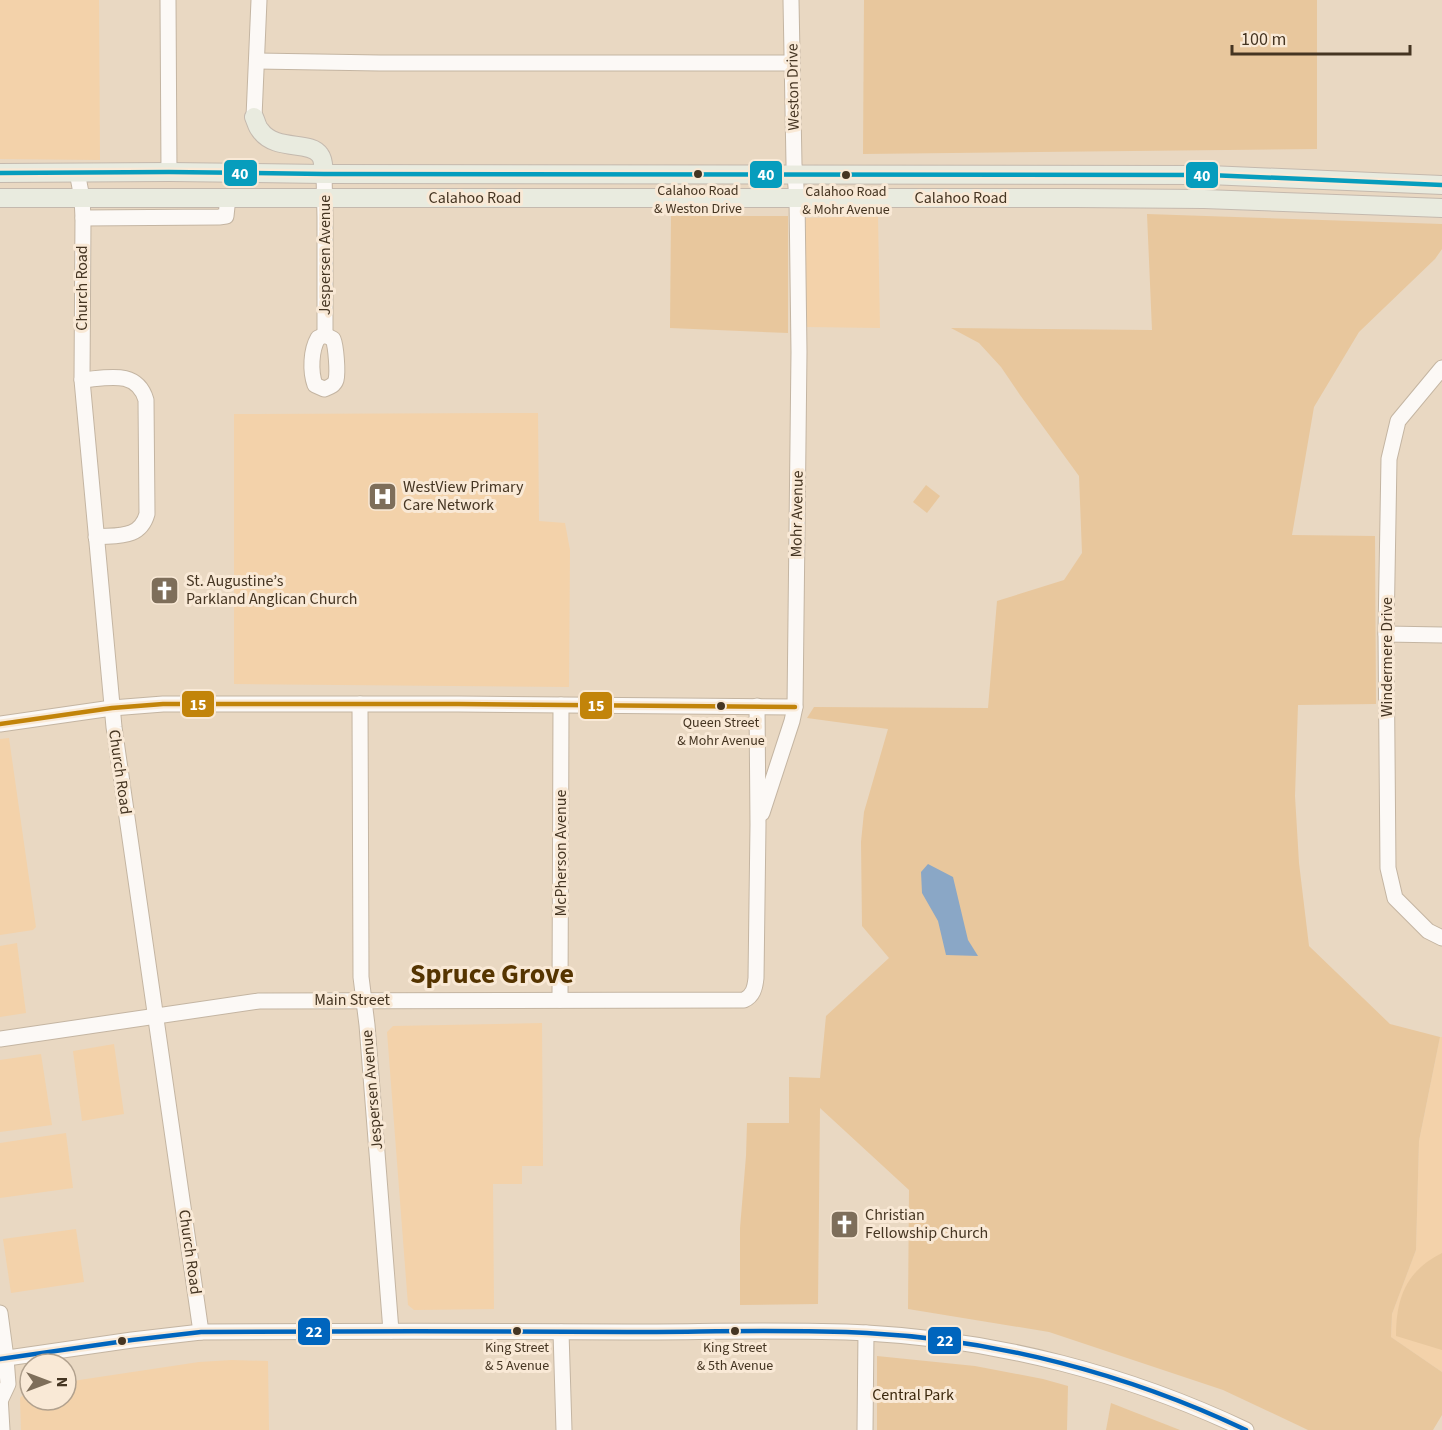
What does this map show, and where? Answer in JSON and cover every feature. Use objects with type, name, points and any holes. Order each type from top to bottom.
[{"type":"main road","points":[[254,117],[260,130],[268,139],[319,152],[323,161],[324,174]]},
{"type":"main road","name":"Calahoo Road","points":[[0,173],[1209,174],[1442,185]]},
{"type":"main road","name":"Calahoo Road","points":[[0,198],[1204,199],[1442,208]]},
{"type":"street","points":[[168,0],[169,172]]},
{"type":"street","points":[[254,117],[259,0]]},
{"type":"street","name":"Weston Drive","points":[[791,0],[797,198]]},
{"type":"street","points":[[257,61],[792,63]]},
{"type":"street","name":"Church Road","points":[[77,172],[83,218],[82,380],[112,708],[201,1332]]},
{"type":"street","name":"Jespersen Avenue","points":[[324,174],[325,335]]},
{"type":"street","points":[[83,218],[226,216],[228,197]]},
{"type":"street","name":"Mohr Avenue","points":[[758,824],[795,706],[799,342],[797,198]]},
{"type":"street","name":"Windermere Drive","points":[[1442,368],[1398,421],[1389,459],[1386,634],[1388,868],[1395,898],[1428,931],[1442,938]]},
{"type":"street","points":[[82,380],[125,377],[138,384],[144,391],[146,399],[147,514],[145,521],[142,526],[128,534],[96,537]]},
{"type":"street","points":[[1386,634],[1442,635]]},
{"type":"street","points":[[0,724],[112,708],[163,704],[795,706]]},
{"type":"street","name":"Jespersen Avenue","points":[[360,704],[361,977],[367,1025],[391,1331]]},
{"type":"street","name":"McPherson Avenue","points":[[560,1000],[561,705]]},
{"type":"street","name":"Mohr Avenue","points":[[744,1000],[754,991],[756,978],[757,706]]},
{"type":"street","name":"Main Street","points":[[0,1039],[259,1001],[744,1000]]},
{"type":"street","points":[[0,1313],[3,1359],[8,1384],[1,1398],[2,1430]]},
{"type":"street","points":[[3,1359],[201,1332],[866,1333],[974,1345],[1073,1366],[1169,1397],[1246,1430]]},
{"type":"street","points":[[561,1332],[564,1430]]},
{"type":"street","points":[[865,1430],[866,1333]]},
{"type":"shaded area","points":[[0,0],[99,0],[100,160],[0,159]]},
{"type":"shaded area","points":[[878,216],[880,328],[806,327],[806,218]]},
{"type":"shaded area","points":[[538,413],[539,521],[565,523],[570,550],[569,687],[234,684],[234,414]]},
{"type":"shaded area","points":[[9,738],[36,927],[33,930],[0,935],[0,739]]},
{"type":"shaded area","points":[[17,943],[26,1013],[0,1017],[0,946]]},
{"type":"shaded area","points":[[542,1023],[543,1166],[522,1166],[522,1184],[493,1184],[494,1309],[414,1310],[408,1305],[387,1032],[393,1026]]},
{"type":"shaded area","points":[[1440,1037],[1442,1037],[1442,1372],[1391,1337],[1392,1314],[1416,1250],[1419,1141]]},
{"type":"shaded area","points":[[114,1044],[124,1114],[82,1121],[73,1051]]},
{"type":"shaded area","points":[[41,1054],[52,1125],[0,1132],[0,1060]]},
{"type":"shaded area","points":[[66,1133],[73,1188],[0,1198],[0,1143]]},
{"type":"shaded area","points":[[76,1229],[84,1282],[11,1293],[3,1239]]},
{"type":"shaded area","points":[[268,1361],[269,1430],[21,1430],[20,1412],[78,1412],[78,1380],[199,1362]]},
{"type":"green space","points":[[864,0],[1317,0],[1317,149],[863,154]]},
{"type":"green space","points":[[1147,214],[1442,224],[1442,249],[1435,259],[1359,332],[1314,407],[1292,535],[1375,536],[1376,704],[1298,705],[1295,796],[1299,863],[1309,946],[1390,1024],[1440,1037],[1419,1141],[1416,1250],[1392,1314],[1391,1337],[1442,1372],[1442,1415],[1433,1430],[1308,1430],[1223,1390],[1049,1332],[908,1309],[909,1190],[820,1108],[818,1304],[740,1305],[740,1228],[747,1123],[789,1123],[789,1077],[820,1078],[826,1016],[889,958],[862,926],[861,842],[864,812],[888,729],[807,718],[814,707],[988,708],[997,601],[1064,580],[1082,553],[1079,476],[1001,367],[979,343],[951,328],[1152,330]]},
{"type":"green space","points":[[671,216],[788,216],[788,333],[670,328]]},
{"type":"green space","points":[[926,485],[940,496],[927,513],[913,502]]},
{"type":"green space","points":[[1442,1253],[1442,1350],[1396,1336],[1396,1322],[1405,1287],[1420,1268]]},
{"type":"green space","name":"Central Park","points":[[877,1356],[975,1366],[1068,1386],[1067,1430],[877,1430]]},
{"type":"green space","points":[[1111,1403],[1180,1430],[1106,1430]]},
{"type":"water","points":[[928,864],[953,877],[968,940],[978,956],[946,955],[938,921],[922,893],[921,872]]},
{"type":"transit line","name":"40","points":[[0,173],[1209,175],[1442,185]]},
{"type":"transit line","name":"15","points":[[0,724],[112,708],[163,704],[795,707]]},
{"type":"transit line","name":"22","points":[[0,1359],[201,1332],[777,1331],[867,1333],[965,1343],[1061,1363],[1155,1392],[1246,1430]]},
{"type":"place","name":"Calahoo Road & Weston Drive","points":[[698,174]]},
{"type":"place","name":"Calahoo Road & Mohr Avenue","points":[[846,175]]},
{"type":"place","name":"WestView Primary Care Network","points":[[382,496]]},
{"type":"place","name":"St. Augustine’s Parkland Anglican Church","points":[[165,590]]},
{"type":"place","name":"Queen Street & Mohr Avenue","points":[[721,706]]},
{"type":"place","name":"Christian Fellowship Church","points":[[844,1224]]},
{"type":"place","name":"King Street & 5 Avenue","points":[[517,1331]]},
{"type":"place","name":"King Street & 5th Avenue","points":[[735,1331]]},
{"type":"district","name":"Spruce Grove","points":[[492,974]]}]
